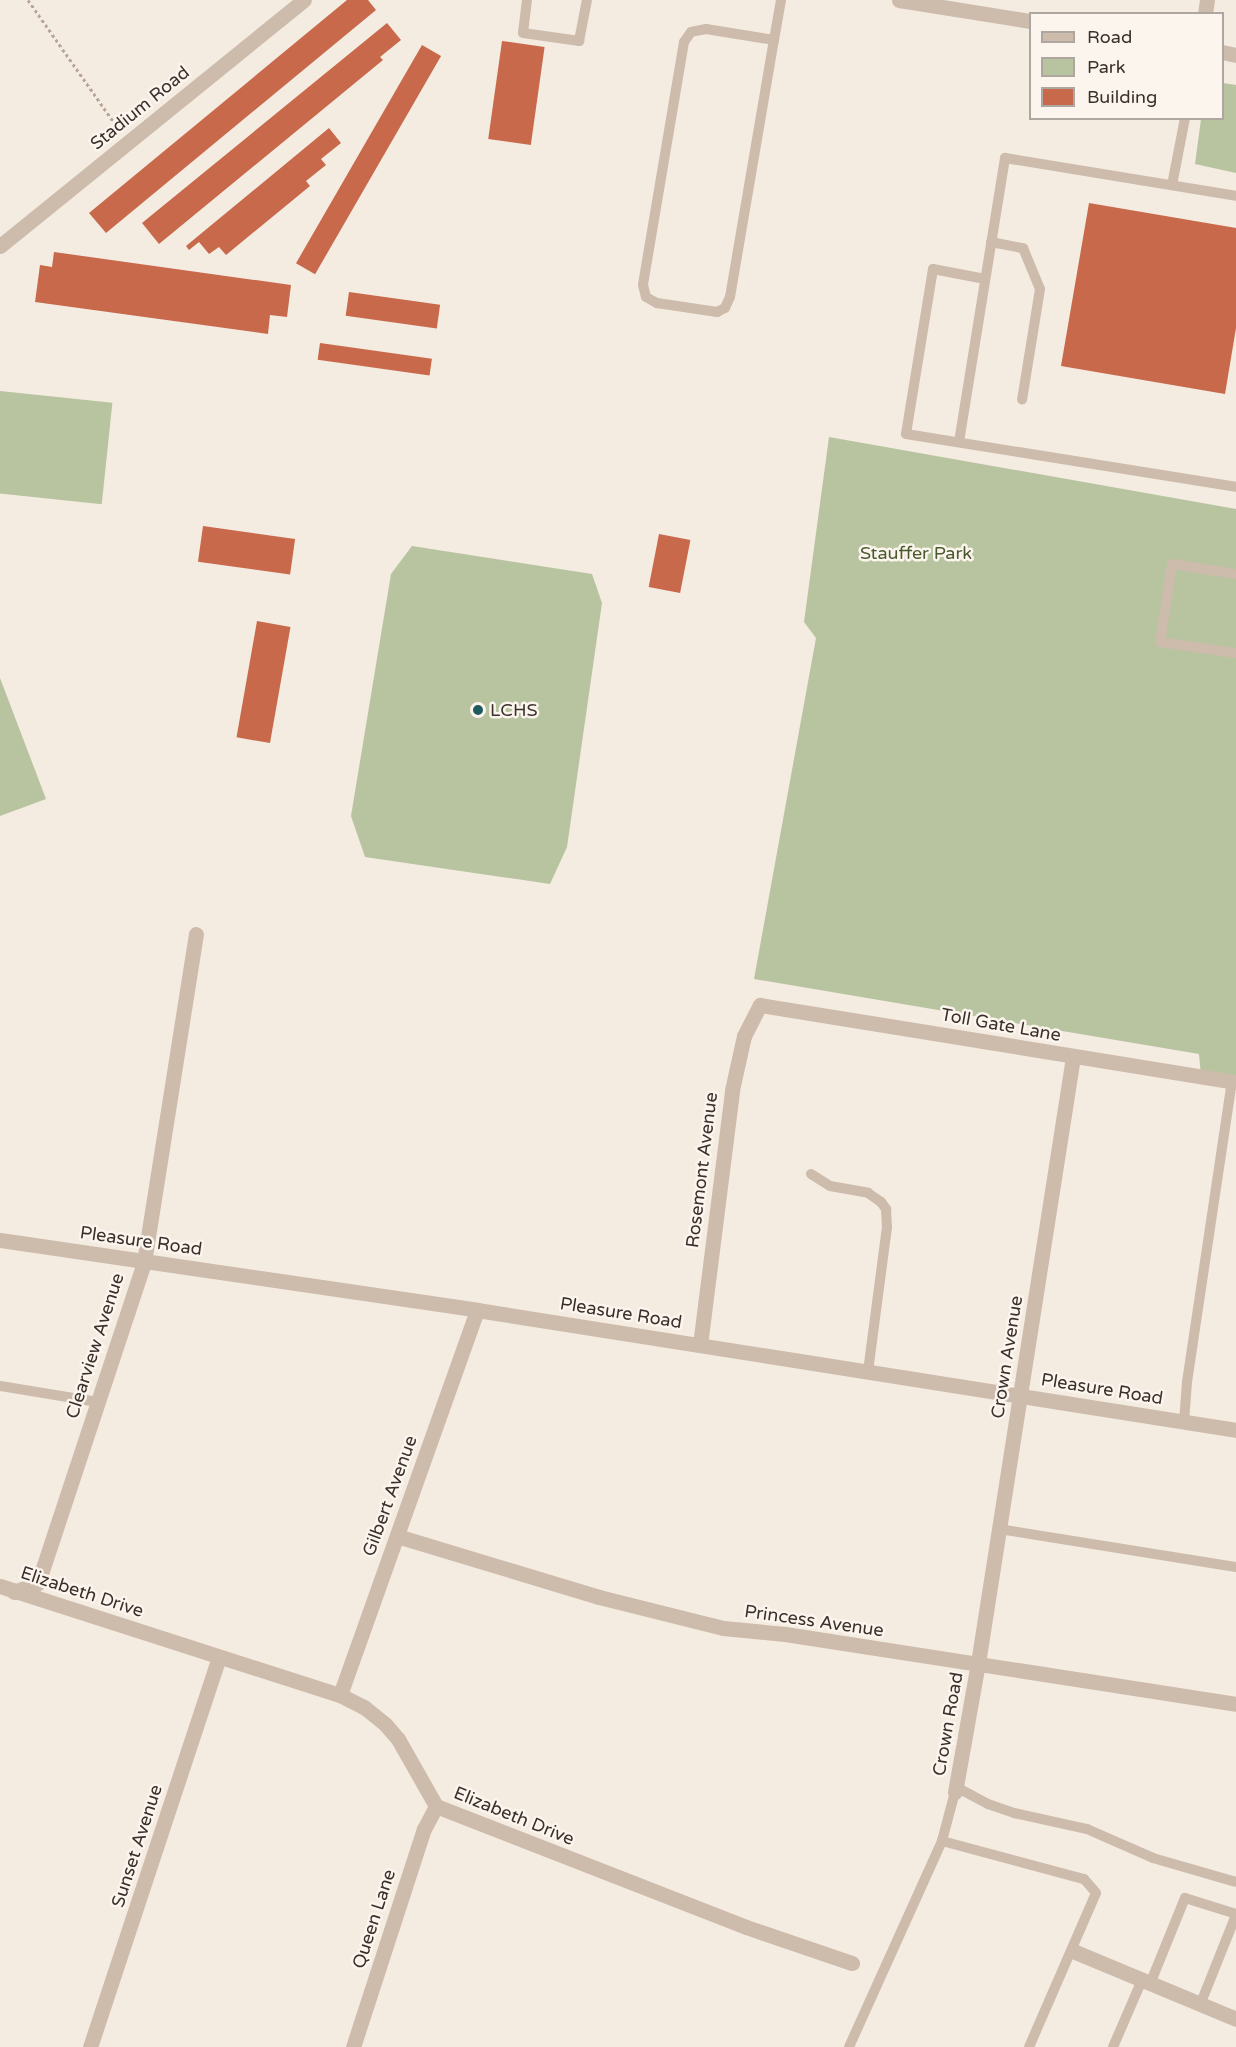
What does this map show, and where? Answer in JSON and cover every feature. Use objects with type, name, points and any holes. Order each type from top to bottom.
[{"type":"street","name":"Stadium Road","points":[[0,246],[304,0]]},
{"type":"street","points":[[898,0],[1029,21]]},
{"type":"street","name":"Clearview Avenue","points":[[0,1596],[38,1583],[144,1262],[196,934]]},
{"type":"street","name":"Toll Gate Lane","points":[[760,1005],[1234,1082]]},
{"type":"street","name":"Rosemont Avenue","points":[[700,1345],[732,1090],[744,1036],[760,1005]]},
{"type":"street","name":"Crown Avenue","points":[[978,1664],[1073,1057]]},
{"type":"street","name":"Pleasure Road","points":[[0,1240],[477,1310],[1236,1430]]},
{"type":"street","name":"Gilbert Avenue","points":[[340,1695],[477,1310]]},
{"type":"street","name":"Princess Avenue","points":[[397,1536],[599,1597],[723,1628],[1236,1704]]},
{"type":"street","name":"Elizabeth Drive","points":[[0,1586],[340,1695],[364,1707],[385,1724],[398,1739],[436,1806],[746,1927],[852,1962]]},
{"type":"street","name":"Sunset Avenue","points":[[90,2047],[219,1657]]},
{"type":"street","name":"Crown Road","points":[[956,1790],[978,1664]]},
{"type":"street","name":"Queen Lane","points":[[353,2047],[424,1829],[436,1806]]},
{"type":"street","points":[[1072,1951],[1236,2019]]},
{"type":"lane","points":[[527,0],[523,33],[579,41],[587,0]]},
{"type":"lane","points":[[774,40],[706,29],[691,32],[684,42],[643,285],[646,297],[657,303],[717,312],[725,308],[730,297],[781,0]]},
{"type":"lane","points":[[1172,185],[1185,120]]},
{"type":"lane","points":[[959,442],[1005,158],[1236,196]]},
{"type":"lane","points":[[991,242],[1023,248],[1040,289],[1022,400]]},
{"type":"lane","points":[[985,279],[933,269],[906,434],[1236,488]]},
{"type":"lane","points":[[1236,574],[1172,564],[1160,642],[1236,653]]},
{"type":"lane","points":[[1184,1422],[1191,1350],[1234,1082]]},
{"type":"lane","points":[[811,1174],[830,1186],[868,1193],[881,1202],[886,1209],[887,1227],[868,1371]]},
{"type":"lane","points":[[0,1386],[98,1402]]},
{"type":"lane","points":[[999,1529],[1236,1567]]},
{"type":"lane","points":[[849,2047],[942,1841],[956,1790],[997,1807],[1088,1828],[1153,1858],[1236,1882]]},
{"type":"lane","points":[[942,1841],[1084,1879],[1095,1893],[1029,2047]]},
{"type":"lane","points":[[1113,2047],[1185,1898],[1236,1915],[1200,2005]]},
{"type":"path","points":[[28,0],[128,142]]},
{"type":"green space","points":[[1224,83],[1236,85],[1236,173],[1195,164],[1201,120],[1224,120]]},
{"type":"green space","points":[[0,391],[112,403],[102,504],[0,494]]},
{"type":"green space","name":"Stauffer Park","points":[[829,437],[1236,509],[1236,1082],[1201,1076],[1199,1054],[754,979],[816,638],[804,622]]},
{"type":"green space","name":"LCHS","points":[[412,546],[592,574],[602,603],[567,847],[550,884],[365,857],[351,816],[391,574]]},
{"type":"green space","points":[[0,678],[46,799],[0,816]]},
{"type":"building","points":[[347,0],[368,0],[376,10],[106,233],[89,213]]},
{"type":"building","points":[[387,23],[401,40],[380,57],[383,60],[159,244],[142,223]]},
{"type":"building","points":[[502,41],[545,47],[531,145],[488,139]]},
{"type":"building","points":[[422,45],[441,56],[315,274],[296,263]]},
{"type":"building","points":[[329,128],[341,143],[321,159],[326,165],[306,181],[310,186],[226,255],[219,247],[209,254],[199,242],[189,250],[186,246]]},
{"type":"building","points":[[1089,203],[1236,228],[1236,328],[1225,394],[1061,366]]},
{"type":"building","points":[[54,252],[291,285],[287,317],[270,315],[268,334],[35,302],[40,265],[52,267]]},
{"type":"building","points":[[349,292],[440,305],[437,329],[346,316]]},
{"type":"building","points":[[320,343],[432,359],[430,376],[318,360]]},
{"type":"building","points":[[203,526],[295,539],[290,575],[198,562]]},
{"type":"building","points":[[659,534],[690,540],[680,593],[649,587]]},
{"type":"building","points":[[257,621],[290,627],[270,743],[237,737]]},
{"type":"place","name":"LCHS","points":[[478,710]]}]
